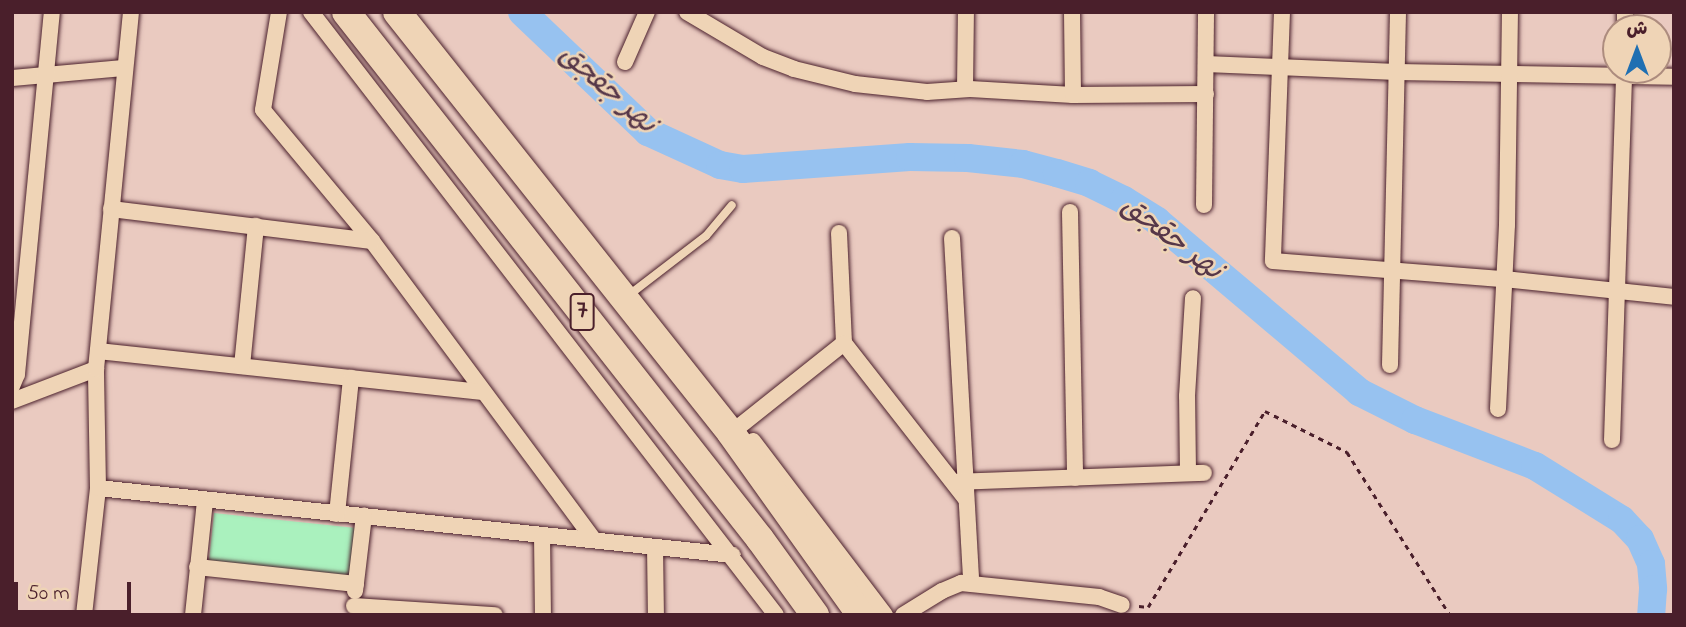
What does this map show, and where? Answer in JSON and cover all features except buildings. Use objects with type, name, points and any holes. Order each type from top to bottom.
[{"type":"highway","name":"7","points":[[346,12],[760,539],[815,615]]},
{"type":"highway","name":"7","points":[[397,12],[624,299],[736,429],[862,615]]},
{"type":"street","points":[[12,386],[17,374],[52,12]]},
{"type":"street","points":[[84,615],[98,488],[96,369],[131,12]]},
{"type":"street","points":[[279,12],[264,110],[372,241],[594,540]]},
{"type":"street","points":[[311,12],[776,615]]},
{"type":"street","points":[[625,62],[646,12]]},
{"type":"street","points":[[687,12],[763,57],[821,77],[903,90],[965,89],[1073,95],[1206,94]]},
{"type":"street","points":[[965,89],[966,12]]},
{"type":"street","points":[[1072,12],[1073,95]]},
{"type":"street","points":[[1203,205],[1206,12]]},
{"type":"street","points":[[1282,12],[1273,261],[1504,279],[1674,297]]},
{"type":"street","points":[[1390,365],[1398,12]]},
{"type":"street","points":[[1498,409],[1510,12]]},
{"type":"street","points":[[1206,64],[1509,75],[1602,73]]},
{"type":"street","points":[[12,78],[124,68]]},
{"type":"street","points":[[1612,440],[1624,84]]},
{"type":"street","points":[[111,209],[372,241]]},
{"type":"street","points":[[1070,212],[1075,478]]},
{"type":"street","points":[[242,366],[256,226]]},
{"type":"street","points":[[839,233],[844,343],[959,482],[966,499],[971,583]]},
{"type":"street","points":[[952,238],[959,482]]},
{"type":"street","points":[[959,482],[1196,473],[1187,396],[1193,298]]},
{"type":"street","points":[[844,343],[736,429],[885,615]]},
{"type":"street","points":[[98,351],[483,392]]},
{"type":"street","points":[[12,401],[96,369]]},
{"type":"street","points":[[337,514],[351,378]]},
{"type":"street","points":[[98,488],[732,555]]},
{"type":"street","points":[[193,615],[205,500]]},
{"type":"street","points":[[364,516],[353,610],[495,615]]},
{"type":"street","points":[[542,535],[543,615]]},
{"type":"street","points":[[655,547],[656,615]]},
{"type":"street","points":[[197,567],[356,584]]},
{"type":"street","points":[[905,614],[952,586],[971,583],[1099,597],[1122,605]]},
{"type":"street","points":[[763,597],[764,615]]},
{"type":"lane","points":[[624,299],[706,236],[732,205]]},
{"type":"path","points":[[1122,605],[1148,607],[1265,411],[1347,452],[1450,615]]},
{"type":"green space","points":[[214,513],[356,528],[351,576],[209,561]]},
{"type":"waterway","name":"نهر جقجق","points":[[522,12],[648,132],[720,165],[743,169],[910,157],[968,158],[1023,164],[1057,173],[1089,183],[1124,200],[1157,221],[1359,392],[1415,420],[1535,466],[1622,520],[1640,539],[1651,564],[1651,615]]}]
